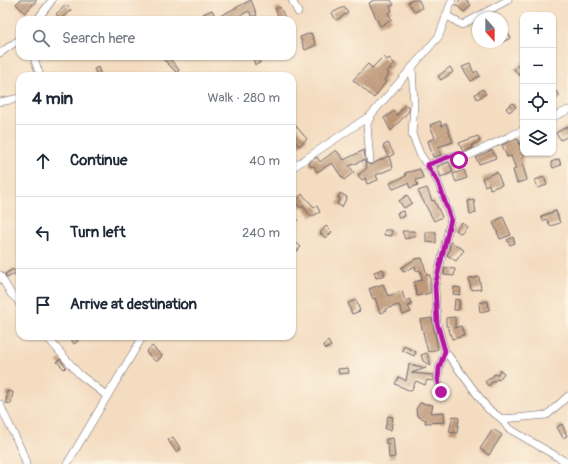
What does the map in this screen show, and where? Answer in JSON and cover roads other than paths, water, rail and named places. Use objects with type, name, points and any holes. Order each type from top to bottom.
[{"type":"street","points":[[41,16],[52,0]]},
{"type":"street","points":[[292,0],[298,12]]},
{"type":"street","points":[[296,165],[371,115],[439,36],[452,0]]},
{"type":"street","points":[[446,15],[462,25],[508,0]]},
{"type":"street","points":[[0,53],[16,43]]},
{"type":"street","points":[[35,60],[39,72]]},
{"type":"street","points":[[412,67],[414,104],[412,134],[420,154],[438,182],[451,219],[435,286],[437,323],[445,351],[488,409],[502,419],[508,428],[568,463]]},
{"type":"street","points":[[0,102],[16,99]]},
{"type":"street","points":[[556,116],[568,110]]},
{"type":"street","points":[[370,160],[367,125],[371,115]]},
{"type":"street","points":[[427,165],[454,155],[459,160],[520,131]]},
{"type":"street","points":[[0,275],[11,294],[16,298]]},
{"type":"street","points":[[49,340],[79,374],[107,396]]},
{"type":"street","points":[[67,464],[142,340]]},
{"type":"street","points":[[441,392],[438,374],[445,351]]},
{"type":"street","points":[[502,419],[547,415],[568,396]]},
{"type":"street","points":[[0,404],[24,454],[26,464]]}]
